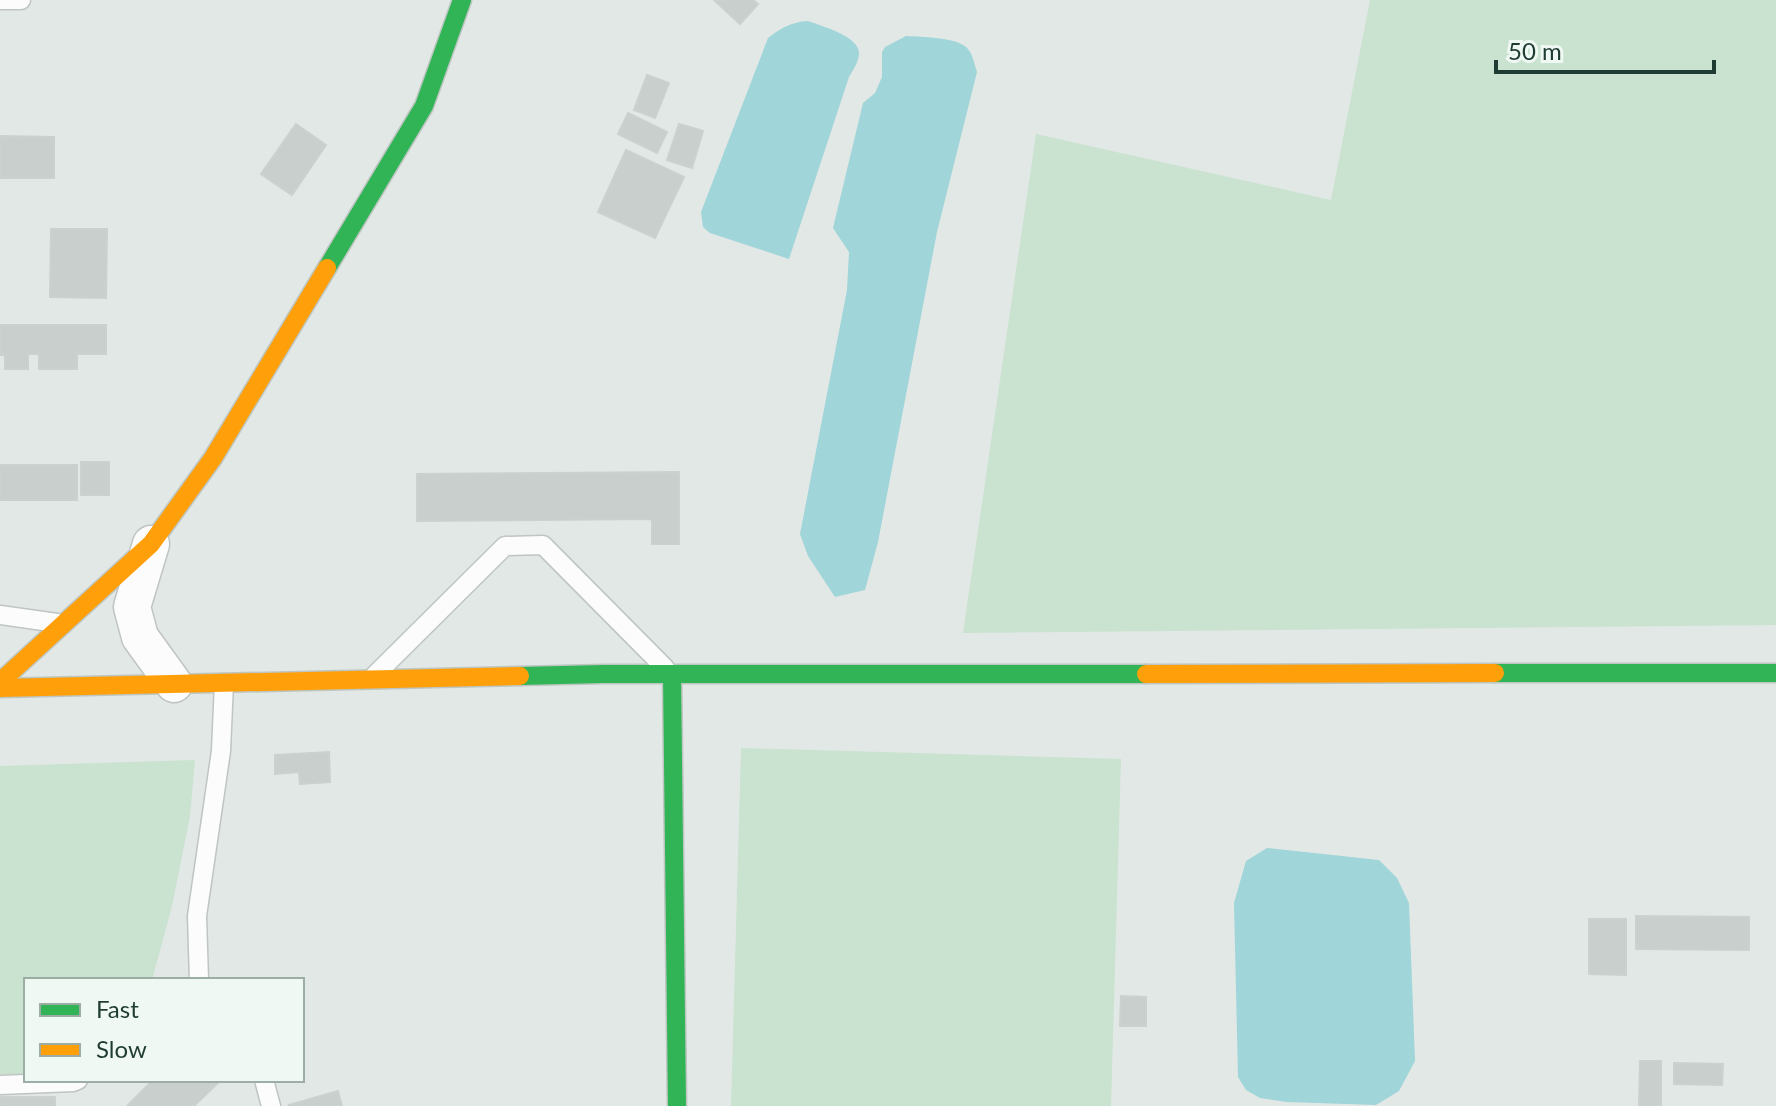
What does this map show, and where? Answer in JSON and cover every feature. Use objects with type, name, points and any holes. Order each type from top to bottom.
[{"type":"street","points":[[0,685],[151,544],[213,458],[424,106],[462,0]]},
{"type":"street","points":[[151,544],[132,607],[140,637],[174,684]]},
{"type":"street","points":[[0,685],[672,674],[1776,673]]},
{"type":"street","points":[[672,674],[677,1106]]},
{"type":"lane","points":[[0,0],[21,0]]},
{"type":"lane","points":[[370,679],[505,546],[543,545],[672,674]]},
{"type":"lane","points":[[0,615],[65,624]]},
{"type":"lane","points":[[199,978],[197,916],[221,751],[224,683]]},
{"type":"lane","points":[[0,1085],[73,1082]]},
{"type":"lane","points":[[265,1082],[271,1106]]},
{"type":"green space","points":[[1370,0],[1776,0],[1776,625],[963,633],[1036,134],[1331,200]]},
{"type":"green space","points":[[741,748],[1121,759],[1111,1106],[731,1106]]},
{"type":"green space","points":[[195,760],[190,816],[172,906],[153,978],[24,978],[24,1074],[0,1074],[0,766]]},
{"type":"water","points":[[808,21],[847,37],[858,48],[859,54],[789,259],[710,233],[703,227],[701,212],[768,38],[786,26]]},
{"type":"water","points":[[906,36],[938,38],[961,44],[970,52],[977,72],[937,232],[878,542],[865,590],[835,597],[808,556],[800,534],[847,290],[849,252],[833,228],[863,103],[875,93],[882,77],[882,52],[885,47]]},
{"type":"water","points":[[1267,848],[1379,860],[1397,878],[1409,903],[1415,1061],[1399,1091],[1376,1105],[1286,1102],[1260,1098],[1246,1090],[1238,1077],[1234,903],[1246,861]]},
{"type":"building","points":[[714,0],[753,0],[758,4],[740,24]]},
{"type":"building","points":[[647,75],[669,83],[655,118],[634,110]]},
{"type":"building","points":[[628,113],[667,132],[657,153],[618,134]]},
{"type":"building","points":[[296,124],[326,145],[292,195],[261,174]]},
{"type":"building","points":[[679,124],[703,131],[692,168],[667,160]]},
{"type":"building","points":[[0,136],[54,137],[54,178],[0,178]]},
{"type":"building","points":[[626,150],[684,177],[655,238],[598,212]]},
{"type":"building","points":[[51,229],[107,229],[106,298],[50,297]]},
{"type":"building","points":[[0,325],[106,325],[106,354],[77,354],[77,369],[39,369],[39,354],[28,354],[28,369],[5,369],[5,355],[0,355]]},
{"type":"building","points":[[81,462],[109,462],[109,495],[81,495]]},
{"type":"building","points":[[0,465],[77,465],[77,500],[0,500]]},
{"type":"building","points":[[679,472],[679,544],[652,544],[652,519],[417,521],[417,474]]},
{"type":"building","points":[[329,752],[330,782],[300,784],[299,772],[275,774],[275,755]]},
{"type":"building","points":[[1636,916],[1749,917],[1749,950],[1636,949]]},
{"type":"building","points":[[1589,919],[1626,919],[1626,975],[1589,974]]},
{"type":"building","points":[[1121,996],[1146,997],[1146,1026],[1120,1026]]},
{"type":"building","points":[[1640,1061],[1661,1061],[1661,1106],[1639,1106]]},
{"type":"building","points":[[1674,1063],[1723,1064],[1722,1085],[1674,1084]]},
{"type":"building","points":[[151,1082],[219,1082],[194,1106],[127,1106]]},
{"type":"building","points":[[338,1091],[342,1106],[289,1105]]},
{"type":"building","points":[[0,1097],[55,1097],[55,1106],[0,1106]]},
{"type":"traffic: fast","points":[[327,268],[424,106],[462,0]]},
{"type":"traffic: fast","points":[[1495,673],[1776,673]]},
{"type":"traffic: fast","points":[[672,674],[677,1106]]},
{"type":"traffic: fast","points":[[520,676],[1146,674]]},
{"type":"traffic: slow","points":[[0,682],[151,544],[213,458],[327,268]]},
{"type":"traffic: slow","points":[[1146,674],[1495,673]]},
{"type":"traffic: slow","points":[[0,688],[520,676]]}]
